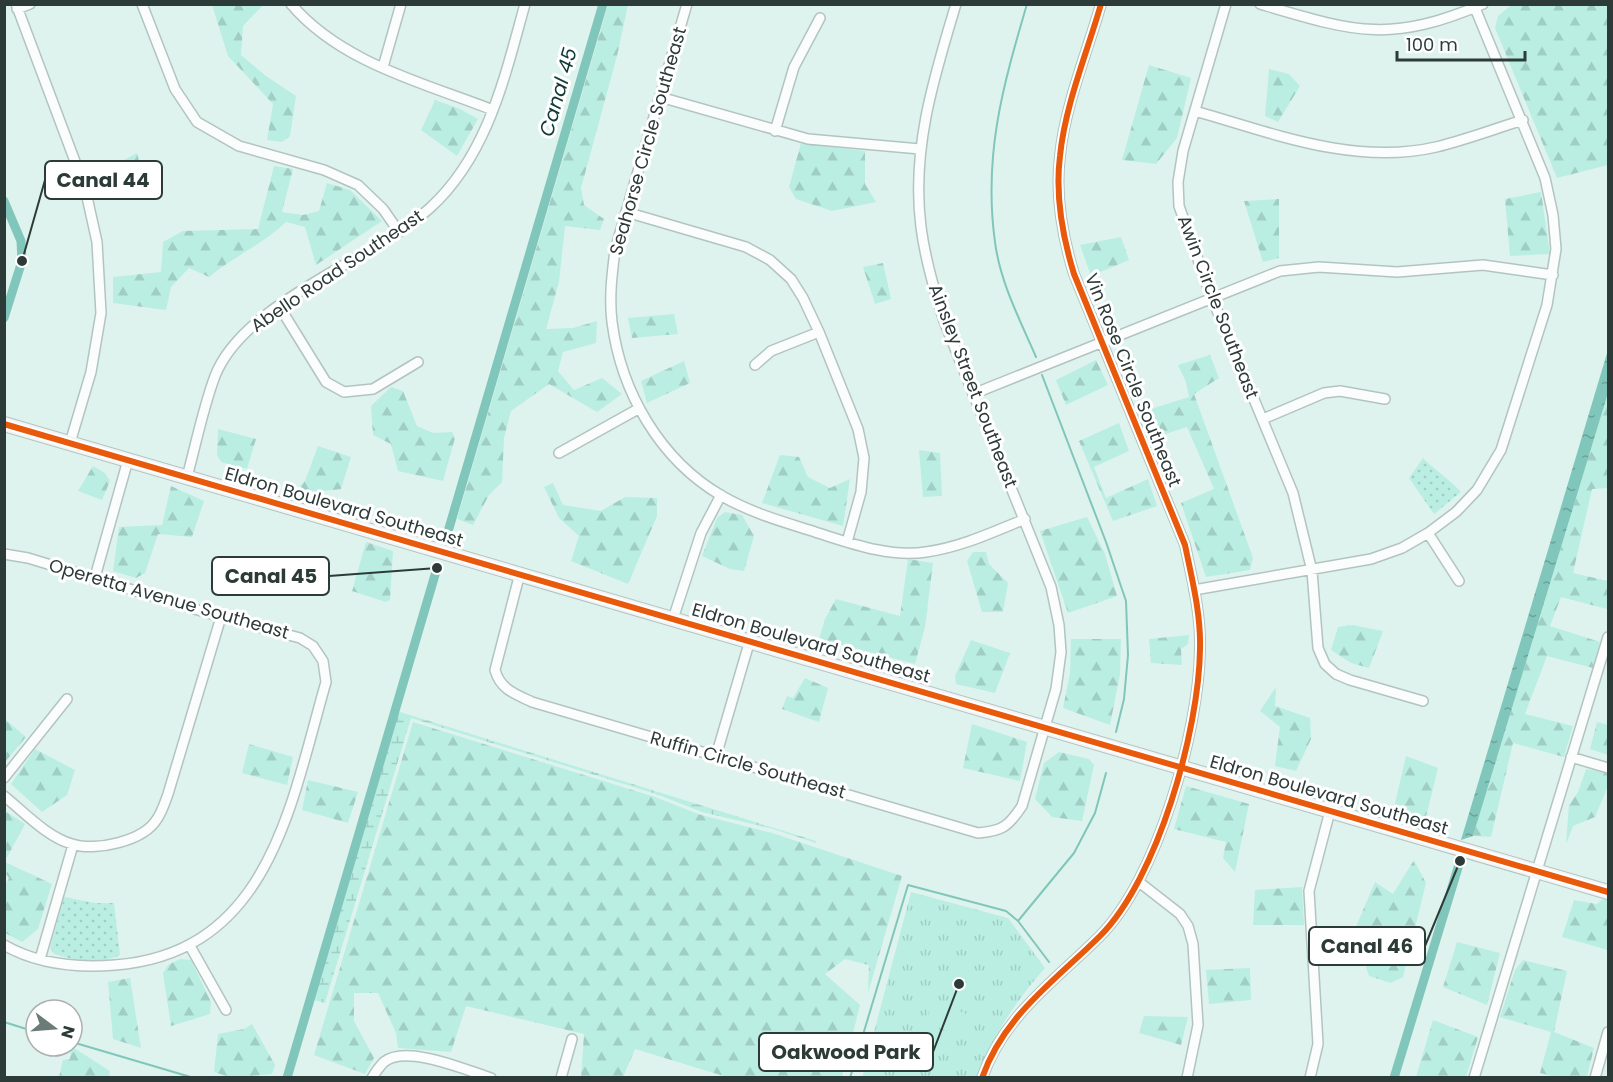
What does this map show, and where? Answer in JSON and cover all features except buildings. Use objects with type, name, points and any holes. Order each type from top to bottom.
[{"type":"street","points":[[30,4],[16,7],[85,188],[97,242],[101,313],[91,372],[70,443]]},
{"type":"street","points":[[142,4],[175,89],[197,122],[239,146],[324,170],[357,185],[383,209],[399,232]]},
{"type":"street","points":[[291,4],[307,24],[350,52],[493,110]]},
{"type":"street","points":[[383,67],[401,4]]},
{"type":"street","name":"Abello Road Southeast","points":[[187,477],[215,375],[229,350],[250,326],[399,232],[431,207],[459,174],[484,135],[525,4]]},
{"type":"street","name":"Seahorse Circle Southeast","points":[[687,4],[615,250],[610,287],[617,350],[638,409],[672,455],[721,495],[753,512],[847,542],[896,552],[924,553],[960,544],[1025,519]]},
{"type":"street","name":"Ainsley Street Southeast","points":[[956,4],[932,82],[920,149],[921,226],[930,278],[944,321],[1052,587],[1061,652],[1056,689],[1045,726]]},
{"type":"street","name":"Vin Rose Circle Southeast","points":[[982,1077],[998,1044],[1015,1017],[1040,989],[1101,935],[1139,882],[1159,836],[1195,708],[1200,647],[1194,590],[1185,545],[1074,274],[1063,239],[1058,196],[1060,155],[1068,114],[1101,4]]},
{"type":"street","name":"Awin Circle Southeast","points":[[1226,4],[1183,152],[1178,182],[1179,206],[1212,296],[1293,493],[1312,571],[1318,648],[1325,664],[1336,674],[1350,680],[1423,701]]},
{"type":"street","points":[[1194,590],[1371,560],[1402,548],[1428,533],[1456,512],[1477,490],[1501,450],[1547,305],[1556,249],[1553,215],[1545,178],[1479,6],[1432,24],[1400,30],[1367,31],[1340,28],[1260,4]]},
{"type":"street","points":[[775,131],[794,67],[820,18]]},
{"type":"street","points":[[660,98],[808,139],[920,149]]},
{"type":"street","points":[[1195,111],[1307,143],[1340,149],[1393,152],[1435,147],[1523,120]]},
{"type":"street","points":[[626,212],[746,247],[770,260],[790,279],[803,298],[858,429],[864,458],[861,492],[847,542]]},
{"type":"street","points":[[973,394],[1212,296],[1297,267],[1397,272],[1483,265],[1553,275]]},
{"type":"street","points":[[279,306],[326,382],[344,392],[373,389],[418,362]]},
{"type":"street","points":[[755,365],[771,351],[819,332]]},
{"type":"street","points":[[1263,419],[1324,393],[1340,391],[1385,399]]},
{"type":"street","points":[[559,453],[638,409]]},
{"type":"street","name":"Eldron Boulevard Southeast","points":[[4,424],[1608,892]]},
{"type":"street","points":[[95,577],[128,460]]},
{"type":"street","points":[[673,618],[701,533],[721,495]]},
{"type":"street","points":[[1428,533],[1459,580]]},
{"type":"street","name":"Operetta Avenue Southeast","points":[[4,554],[95,577],[221,617],[300,638],[314,646],[323,661],[326,682],[283,829],[267,866],[251,891],[222,921],[190,946]]},
{"type":"street","name":"Ruffin Circle Southeast","points":[[520,573],[497,654],[495,670],[498,682],[512,693],[532,702],[978,833],[997,831],[1011,822],[1022,806],[1045,726]]},
{"type":"street","points":[[4,796],[54,835],[72,845],[103,847],[134,837],[156,821],[168,794],[221,617]]},
{"type":"street","points":[[716,756],[750,640]]},
{"type":"street","points":[[1474,1077],[1608,643]]},
{"type":"street","points":[[4,778],[67,699]]},
{"type":"street","points":[[1571,757],[1608,768]]},
{"type":"street","points":[[1310,1077],[1318,1044],[1309,891],[1330,811]]},
{"type":"street","points":[[40,959],[72,845]]},
{"type":"street","points":[[1139,882],[1180,914],[1188,926],[1193,944],[1198,1025],[1186,1077]]},
{"type":"street","points":[[4,945],[40,959],[82,967],[136,963],[190,946],[226,1010]]},
{"type":"street","points":[[1313,950],[1347,950]]},
{"type":"street","points":[[1595,1077],[1608,1032]]},
{"type":"street","points":[[561,1077],[572,1039]]},
{"type":"street","points":[[372,1077],[385,1061],[400,1056],[421,1057],[491,1077]]},
{"type":"green space","points":[[212,5],[263,5],[243,26],[241,55],[266,76],[296,96],[290,136],[282,142],[267,140],[273,104],[228,56]]},
{"type":"green space","points":[[608,5],[628,5],[617,56],[581,188],[584,205],[604,219],[600,230],[565,226],[559,282],[546,329],[573,328],[597,321],[596,343],[563,352],[558,371],[574,390],[602,378],[622,394],[597,412],[549,384],[511,411],[504,438],[502,482],[489,495],[473,525],[457,519]]},
{"type":"green space","points":[[1511,5],[1608,5],[1608,165],[1557,178],[1495,28],[1498,16]]},
{"type":"green space","points":[[1149,65],[1191,78],[1177,138],[1156,164],[1122,160]]},
{"type":"green space","points":[[1269,69],[1289,74],[1300,86],[1278,122],[1265,116]]},
{"type":"green space","points":[[435,100],[460,109],[478,119],[457,156],[421,130]]},
{"type":"green space","points":[[801,143],[865,151],[865,184],[876,202],[832,211],[796,199],[789,187]]},
{"type":"green space","points":[[137,153],[145,185],[98,194],[92,177]]},
{"type":"green space","points":[[274,166],[293,169],[282,212],[303,215],[319,211],[327,183],[350,190],[382,221],[316,265],[305,227],[286,222],[209,277],[189,268],[171,287],[166,310],[113,303],[113,277],[161,272],[163,242],[183,231],[258,229]]},
{"type":"green space","points":[[1541,192],[1550,254],[1510,256],[1505,199]]},
{"type":"green space","points":[[1279,199],[1279,258],[1263,262],[1244,201]]},
{"type":"green space","points":[[1121,237],[1129,260],[1091,276],[1080,245]]},
{"type":"green space","points":[[883,263],[891,299],[875,304],[863,267]]},
{"type":"green space","points":[[674,314],[678,334],[632,338],[628,318]]},
{"type":"green space","points":[[1210,355],[1219,378],[1194,394],[1253,558],[1250,570],[1206,577],[1181,503],[1214,489],[1187,427],[1153,438],[1144,411],[1189,397],[1186,382],[1178,365]]},
{"type":"green space","points":[[1096,360],[1108,385],[1066,405],[1056,380]]},
{"type":"green space","points":[[684,361],[690,383],[647,403],[641,381]]},
{"type":"green space","points":[[391,387],[403,391],[417,426],[433,433],[452,432],[455,438],[443,481],[398,471],[391,444],[373,435],[371,406]]},
{"type":"green space","points":[[1608,393],[1608,488],[1592,489],[1573,573],[1608,581],[1608,606],[1607,609],[1561,597],[1550,626],[1600,642],[1593,668],[1547,656],[1525,714],[1573,726],[1564,757],[1513,743],[1491,837],[1473,836]]},
{"type":"green space","points":[[1119,423],[1129,451],[1094,467],[1106,498],[1148,479],[1157,506],[1113,521],[1079,441]]},
{"type":"green space","points":[[218,429],[256,439],[247,469],[221,462],[217,455]]},
{"type":"green space","points":[[318,446],[351,457],[341,489],[305,493],[300,486],[305,481]]},
{"type":"green space","points":[[919,450],[940,453],[942,496],[923,497]]},
{"type":"green space","points":[[780,455],[799,457],[808,477],[830,488],[850,479],[843,526],[762,503]]},
{"type":"green space","points":[[1423,458],[1461,492],[1434,514],[1409,478]]},
{"type":"green space","points":[[93,466],[105,473],[110,481],[102,500],[78,491]]},
{"type":"green space","points":[[553,483],[563,505],[601,511],[625,497],[657,498],[657,516],[628,584],[571,561],[579,536],[559,518],[544,487]]},
{"type":"green space","points":[[171,486],[204,501],[192,537],[158,534],[145,573],[136,578],[113,571],[119,527],[162,525]]},
{"type":"green space","points":[[725,512],[742,515],[754,536],[744,571],[730,569],[702,556],[717,518]]},
{"type":"green space","points":[[1087,517],[1105,554],[1117,596],[1068,613],[1040,531]]},
{"type":"green space","points":[[366,542],[393,551],[390,600],[386,602],[352,591]]},
{"type":"green space","points":[[973,552],[986,552],[989,564],[1008,583],[1003,612],[982,612],[967,561]]},
{"type":"green space","points":[[908,559],[933,563],[925,627],[915,664],[819,639],[825,619],[836,599],[900,616]]},
{"type":"green space","points":[[1352,625],[1383,631],[1369,668],[1351,663],[1331,650],[1338,627]]},
{"type":"green space","points":[[1189,635],[1188,644],[1181,649],[1182,665],[1151,663],[1149,639]]},
{"type":"green space","points":[[1071,639],[1121,639],[1120,674],[1110,725],[1063,708],[1070,673]]},
{"type":"green space","points":[[971,640],[1010,653],[995,693],[956,684],[955,676]]},
{"type":"green space","points":[[805,678],[828,688],[819,722],[782,709],[787,696],[793,698]]},
{"type":"green space","points":[[1276,687],[1275,706],[1310,718],[1311,739],[1296,771],[1275,766],[1280,727],[1260,711]]},
{"type":"green space","points":[[397,711],[816,841],[816,843],[773,829],[702,812],[656,794],[411,718],[325,1003],[306,998]]},
{"type":"green space","points":[[5,719],[26,737],[5,762]]},
{"type":"green space","points":[[413,722],[655,797],[701,815],[772,833],[902,876],[868,993],[869,965],[845,959],[825,974],[860,1005],[842,1077],[727,1077],[635,1049],[623,1077],[581,1077],[584,1034],[466,1006],[451,1052],[398,1048],[396,1033],[378,993],[354,993],[354,1021],[374,1058],[365,1074],[314,1055]]},
{"type":"green space","points":[[1597,722],[1608,725],[1608,755],[1590,749]]},
{"type":"green space","points":[[972,724],[1027,742],[1020,781],[963,768]]},
{"type":"green space","points":[[249,744],[293,757],[287,785],[242,773]]},
{"type":"green space","points":[[35,749],[75,770],[67,795],[42,812],[11,784]]},
{"type":"green space","points":[[1059,752],[1089,759],[1094,765],[1082,821],[1052,817],[1035,799],[1044,763]]},
{"type":"green space","points":[[1406,756],[1438,768],[1424,825],[1394,808]]},
{"type":"green space","points":[[1586,769],[1608,773],[1608,786],[1595,817],[1573,826],[1566,844],[1569,805],[1578,792]]},
{"type":"green space","points":[[308,780],[358,792],[348,823],[302,810]]},
{"type":"green space","points":[[1186,786],[1249,804],[1235,872],[1223,858],[1226,842],[1174,829]]},
{"type":"green space","points":[[4,811],[25,824],[5,861]]},
{"type":"green space","points":[[1414,860],[1426,883],[1403,977],[1391,983],[1369,976],[1355,929],[1375,882],[1393,894]]},
{"type":"green space","points":[[5,862],[52,884],[38,929],[22,942],[5,933],[5,886],[9,878],[5,873]]},
{"type":"green space","points":[[1302,887],[1304,925],[1253,925],[1255,890]]},
{"type":"green space","points":[[911,892],[1008,918],[1045,968],[1024,993],[1006,1020],[978,1077],[862,1078]]},
{"type":"green space","points":[[64,897],[95,903],[114,903],[120,955],[96,961],[78,960],[54,954],[50,948]]},
{"type":"green space","points":[[1604,898],[1608,900],[1608,950],[1562,937],[1574,900],[1597,904]]},
{"type":"green space","points":[[1457,942],[1500,953],[1487,1005],[1443,987]]},
{"type":"green space","points":[[180,959],[191,960],[211,1002],[210,1014],[171,1026],[163,973],[168,965]]},
{"type":"green space","points":[[1523,960],[1567,971],[1554,1032],[1594,1048],[1587,1077],[1556,1077],[1540,1073],[1551,1032],[1500,1017],[1515,970]]},
{"type":"green space","points":[[1250,968],[1251,1000],[1209,1004],[1206,970]]},
{"type":"green space","points":[[130,978],[141,1048],[113,1039],[108,982]]},
{"type":"green space","points":[[933,1000],[966,1014],[959,1036],[926,1022]]},
{"type":"green space","points":[[1144,1016],[1188,1017],[1181,1045],[1139,1033]]},
{"type":"green space","points":[[1433,1020],[1478,1037],[1466,1077],[1416,1077]]},
{"type":"green space","points":[[252,1024],[275,1065],[272,1074],[232,1078],[214,1072],[218,1034],[244,1029]]},
{"type":"green space","points":[[84,1054],[110,1071],[109,1077],[59,1077],[63,1060],[84,1058]]},
{"type":"water","points":[[1608,350],[1608,393],[1473,836],[1461,840]]},
{"type":"waterway","name":"Canal 45","points":[[447,535],[603,4]]},
{"type":"waterway","points":[[1027,4],[997,121],[992,210],[1001,272],[1036,357]]},
{"type":"waterway","points":[[4,201],[21,241],[22,261],[4,318]]},
{"type":"waterway","points":[[1042,375],[1106,542],[1126,601],[1128,655],[1124,699],[1116,732]]},
{"type":"waterway","name":"Canal 45","points":[[287,1078],[437,568]]},
{"type":"waterway","points":[[1018,921],[1074,853],[1095,813],[1106,773]]},
{"type":"waterway","points":[[1394,1078],[1460,861]]},
{"type":"waterway","points":[[850,1078],[908,885],[1006,911],[1018,921],[1049,962]]},
{"type":"waterway","points":[[4,1022],[24,1028]]},
{"type":"waterway","points":[[84,1046],[194,1078]]},
{"type":"cycle path","points":[[982,1078],[1003,1036],[1017,1017],[1100,936],[1121,910],[1140,878],[1157,841],[1171,801],[1183,760],[1198,682],[1199,623],[1185,545],[1074,274],[1061,215],[1058,186],[1063,137],[1071,98],[1101,4]]},
{"type":"cycle path","points":[[4,424],[1608,892]]},
{"type":"place","name":"Canal 44","points":[[22,261]]},
{"type":"place","name":"Canal 45","points":[[437,568]]},
{"type":"place","name":"Canal 46","points":[[1460,861]]},
{"type":"place","name":"Oakwood Park","points":[[959,984]]}]
